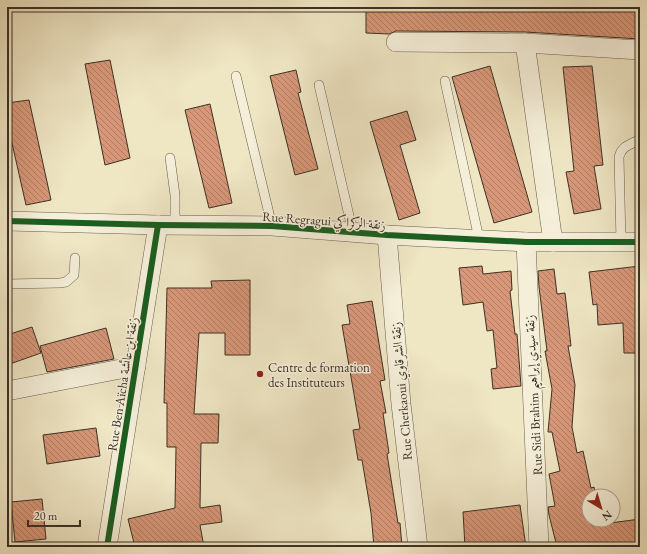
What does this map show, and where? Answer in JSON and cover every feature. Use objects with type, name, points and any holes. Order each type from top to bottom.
[{"type":"street","points":[[396,42],[526,43],[640,50]]},
{"type":"street","points":[[526,43],[553,242]]},
{"type":"street","name":"Rue Regragui زنقة الركراكي","points":[[7,221],[167,226],[272,226],[388,236],[526,242],[640,242]]},
{"type":"street","name":"Rue Ben Aïcha زنقة ابن عائشة","points":[[107,547],[136,366],[167,226]]},
{"type":"street","name":"Rue Cherkaoui زنقة الشرقاوي","points":[[388,236],[401,404],[418,547]]},
{"type":"street","name":"Rue Sidi Brahim زنقة سيدي إبراهيم","points":[[526,242],[539,547]]},
{"type":"street","points":[[7,391],[136,366]]},
{"type":"lane","points":[[236,76],[272,226]]},
{"type":"lane","points":[[445,81],[479,239]]},
{"type":"lane","points":[[319,85],[353,233]]},
{"type":"lane","points":[[621,242],[619,157],[622,149],[640,139]]},
{"type":"lane","points":[[167,226],[175,195],[170,158]]},
{"type":"lane","points":[[7,284],[66,282],[74,276],[75,258]]},
{"type":"building","points":[[366,7],[640,7],[640,39],[525,32],[396,31],[389,34],[366,33]]},
{"type":"building","points":[[110,60],[130,158],[105,165],[85,64]]},
{"type":"building","points":[[490,66],[532,212],[494,223],[452,77]]},
{"type":"building","points":[[592,66],[603,165],[594,166],[601,209],[574,214],[566,172],[574,171],[563,67]]},
{"type":"building","points":[[296,70],[301,92],[298,93],[318,169],[295,175],[270,76]]},
{"type":"building","points":[[29,100],[51,200],[26,205],[7,121],[7,103]]},
{"type":"building","points":[[210,104],[232,203],[209,208],[185,110]]},
{"type":"building","points":[[407,111],[416,140],[400,145],[420,213],[399,220],[370,122]]},
{"type":"building","points":[[482,266],[483,274],[511,271],[512,290],[510,291],[515,334],[517,334],[521,386],[493,389],[491,369],[497,368],[493,330],[487,331],[483,302],[463,305],[459,268]]},
{"type":"building","points":[[640,266],[640,353],[624,353],[623,323],[598,325],[597,304],[593,305],[589,272]]},
{"type":"building","points":[[554,269],[557,294],[565,293],[571,346],[568,346],[575,385],[572,427],[577,453],[583,451],[591,488],[581,488],[581,528],[621,528],[621,522],[640,519],[640,547],[557,547],[548,507],[555,506],[549,474],[560,471],[552,432],[548,432],[552,389],[545,351],[547,351],[538,271]]},
{"type":"building","points":[[250,280],[250,355],[225,355],[225,333],[199,333],[194,414],[219,414],[218,443],[201,443],[200,508],[220,505],[222,522],[200,525],[204,547],[135,547],[128,519],[175,508],[176,447],[167,447],[167,403],[164,403],[167,288],[212,288],[211,281]]},
{"type":"building","points":[[372,301],[385,380],[380,381],[386,413],[383,413],[389,453],[387,454],[398,523],[400,523],[402,547],[374,547],[371,513],[362,460],[358,460],[353,430],[360,429],[342,325],[350,324],[347,305]]},
{"type":"building","points":[[32,327],[41,353],[7,365],[7,335]]},
{"type":"building","points":[[106,328],[114,359],[47,372],[40,346]]},
{"type":"building","points":[[96,428],[100,456],[47,464],[43,435]]},
{"type":"building","points":[[42,499],[46,539],[15,542],[11,502]]},
{"type":"building","points":[[520,505],[526,547],[465,547],[463,512]]},
{"type":"cycle path","points":[[7,221],[272,226],[387,235],[526,242],[640,242]]},
{"type":"cycle path","points":[[107,547],[158,225]]},
{"type":"place","name":"Centre de formation des Instituteurs","points":[[260,374]]}]
